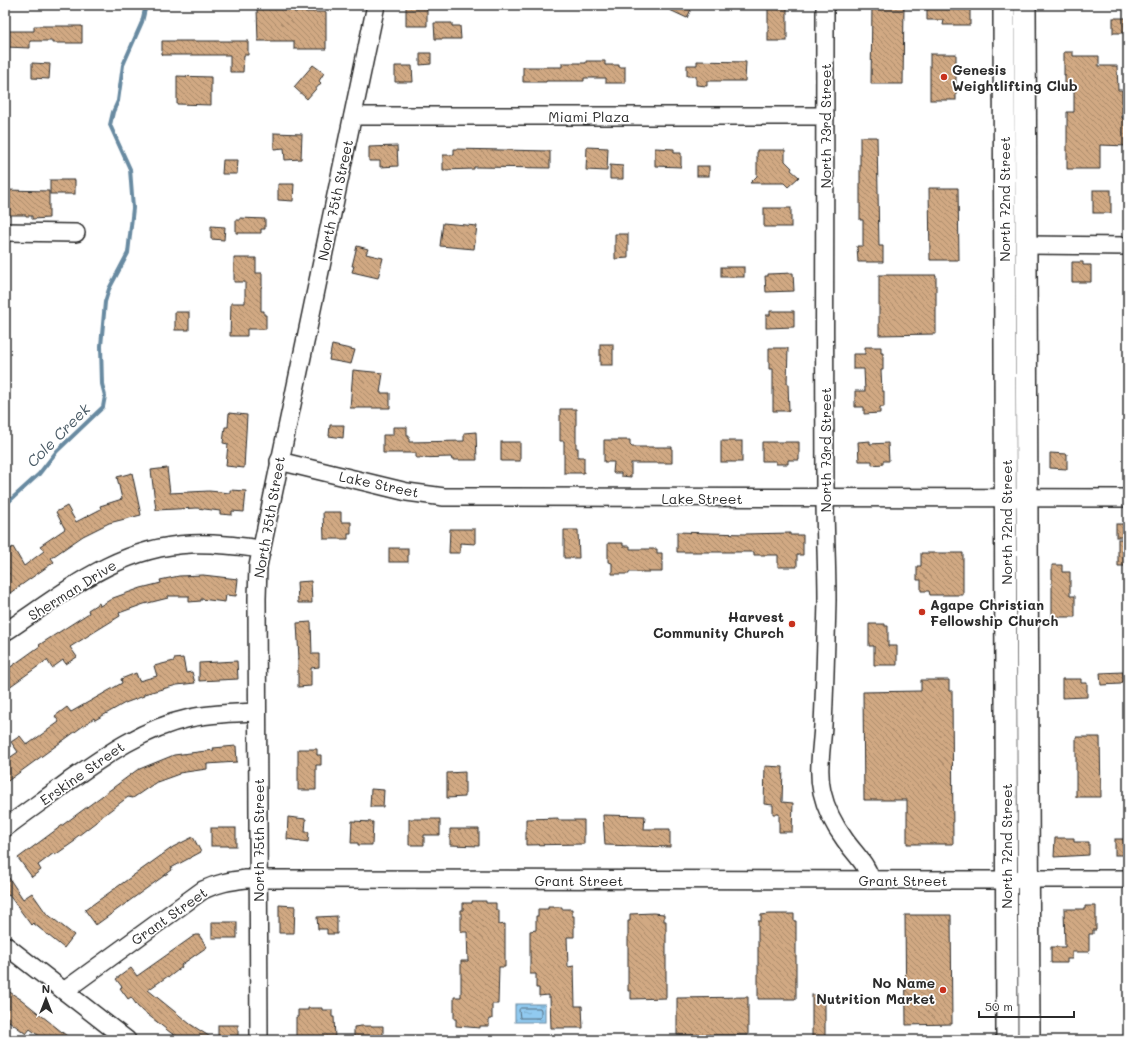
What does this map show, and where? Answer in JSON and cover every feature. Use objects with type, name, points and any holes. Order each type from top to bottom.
[{"type":"main road","name":"North 72nd Street","points":[[1004,5],[1007,1040]]},
{"type":"main road","name":"North 72nd Street","points":[[1025,5],[1029,1040]]},
{"type":"street","name":"North 75th Street","points":[[259,1040],[257,712],[258,566],[376,5]]},
{"type":"street","name":"North 73rd Street","points":[[825,5],[825,498],[827,599],[825,696],[820,766],[821,784],[829,813],[834,824],[864,866],[869,870],[871,880]]},
{"type":"street","name":"Miami Plaza","points":[[353,116],[825,116]]},
{"type":"street","points":[[5,232],[76,232]]},
{"type":"street","points":[[1026,245],[1128,246]]},
{"type":"street","name":"Lake Street","points":[[279,461],[408,492],[444,497],[1128,498]]},
{"type":"street","name":"Sherman Drive","points":[[5,632],[90,575],[125,557],[167,546],[190,544],[208,544],[261,549]]},
{"type":"street","name":"Erskine Street","points":[[5,828],[108,753],[129,740],[159,727],[190,718],[219,714],[257,712]]},
{"type":"street","name":"Grant Street","points":[[64,991],[203,890],[227,881],[1128,879]]},
{"type":"street","points":[[5,945],[127,1040]]},
{"type":"water","points":[[515,1004],[545,1004],[545,1022],[515,1022]]},
{"type":"building","points":[[406,5],[419,5],[419,7],[427,7],[427,26],[406,26]]},
{"type":"building","points":[[659,5],[693,5],[687,18]]},
{"type":"building","points":[[872,5],[904,5],[903,84],[871,84]]},
{"type":"building","points":[[927,5],[970,5],[970,25],[943,25],[944,20],[927,20]]},
{"type":"building","points":[[768,7],[787,7],[787,41],[768,41]]},
{"type":"building","points":[[257,9],[294,9],[294,12],[326,12],[326,49],[294,49],[294,41],[258,41]]},
{"type":"building","points":[[1113,18],[1127,18],[1127,33],[1113,33]]},
{"type":"building","points":[[434,23],[452,23],[452,26],[460,26],[461,39],[435,39]]},
{"type":"building","points":[[34,26],[82,26],[82,43],[30,41],[30,48],[5,47],[5,31],[34,31]]},
{"type":"building","points":[[162,41],[248,41],[248,55],[244,55],[243,72],[230,72],[230,55],[162,55]]},
{"type":"building","points":[[1064,52],[1073,52],[1073,56],[1099,56],[1099,66],[1117,66],[1118,90],[1122,90],[1122,118],[1128,118],[1128,146],[1100,145],[1100,169],[1067,169],[1067,112],[1074,112],[1074,84],[1065,84]]},
{"type":"building","points":[[420,53],[431,53],[431,64],[420,65]]},
{"type":"building","points":[[930,54],[956,54],[956,100],[930,100]]},
{"type":"building","points":[[586,61],[605,61],[605,65],[619,65],[619,67],[625,67],[625,83],[606,83],[606,78],[584,78],[584,81],[523,82],[523,67],[562,67],[562,63],[586,63]]},
{"type":"building","points":[[697,61],[746,62],[745,81],[707,81],[707,86],[696,85],[696,76],[687,76],[687,65],[697,65]]},
{"type":"building","points":[[32,63],[50,64],[49,79],[32,78]]},
{"type":"building","points":[[313,65],[324,73],[319,81],[321,83],[307,99],[294,87]]},
{"type":"building","points":[[395,66],[412,66],[413,82],[395,82]]},
{"type":"building","points":[[177,76],[211,77],[211,105],[177,104]]},
{"type":"building","points":[[274,133],[302,134],[301,159],[285,160],[284,148],[274,149]]},
{"type":"building","points":[[860,137],[877,137],[879,246],[883,246],[883,262],[858,262],[857,246],[863,246],[863,220],[860,220]]},
{"type":"building","points":[[397,146],[398,166],[380,167],[380,161],[369,161],[369,147]]},
{"type":"building","points":[[587,147],[608,148],[607,171],[586,170]]},
{"type":"building","points":[[655,148],[674,149],[674,153],[681,153],[681,167],[655,166]]},
{"type":"building","points":[[454,149],[550,151],[550,168],[474,167],[474,169],[443,170],[443,155],[454,155]]},
{"type":"building","points":[[757,150],[785,150],[785,161],[792,168],[791,170],[799,177],[788,187],[784,183],[750,183],[757,176]]},
{"type":"building","points":[[223,160],[238,160],[237,174],[222,174]]},
{"type":"building","points":[[610,165],[623,166],[623,179],[610,179]]},
{"type":"building","points":[[697,166],[709,166],[709,176],[697,176]]},
{"type":"building","points":[[50,180],[75,180],[75,194],[50,194]]},
{"type":"building","points":[[278,184],[294,184],[293,201],[278,200]]},
{"type":"building","points":[[929,188],[958,188],[959,260],[930,260]]},
{"type":"building","points":[[5,190],[49,191],[49,218],[32,219],[32,216],[26,215],[6,215]]},
{"type":"building","points":[[1093,190],[1111,190],[1111,213],[1093,213]]},
{"type":"building","points":[[764,208],[791,208],[791,227],[764,227]]},
{"type":"building","points":[[240,218],[265,219],[265,229],[261,229],[261,233],[236,233],[236,220],[240,220]]},
{"type":"building","points":[[443,223],[477,226],[474,249],[440,246]]},
{"type":"building","points":[[211,226],[225,227],[224,240],[211,239]]},
{"type":"building","points":[[615,234],[628,234],[628,258],[615,259]]},
{"type":"building","points":[[357,246],[368,249],[366,254],[383,258],[378,278],[352,272]]},
{"type":"building","points":[[234,258],[256,258],[256,273],[262,273],[261,311],[264,311],[264,315],[266,315],[266,329],[247,329],[247,336],[230,336],[231,303],[245,303],[245,282],[234,282]]},
{"type":"building","points":[[1072,262],[1083,262],[1083,265],[1091,265],[1091,282],[1072,282]]},
{"type":"building","points":[[721,267],[744,267],[744,277],[721,277]]},
{"type":"building","points":[[793,273],[794,291],[766,292],[765,276],[768,276],[768,274]]},
{"type":"building","points":[[879,275],[936,275],[936,334],[879,335]]},
{"type":"building","points":[[770,311],[794,311],[794,327],[766,328],[766,315],[770,315]]},
{"type":"building","points":[[175,312],[189,312],[189,330],[175,330]]},
{"type":"building","points":[[600,344],[613,344],[613,365],[600,365]]},
{"type":"building","points":[[332,345],[355,350],[351,364],[329,360]]},
{"type":"building","points":[[865,347],[881,347],[881,353],[883,353],[883,370],[881,370],[882,391],[884,391],[884,407],[880,407],[880,413],[864,414],[864,407],[855,407],[855,391],[865,391],[864,369],[853,369],[853,354],[865,354]]},
{"type":"building","points":[[769,348],[788,348],[787,384],[789,411],[773,411],[773,369],[769,369]]},
{"type":"building","points":[[353,370],[383,373],[380,393],[390,393],[390,408],[350,408]]},
{"type":"building","points":[[560,409],[576,409],[576,448],[578,448],[578,457],[584,457],[584,473],[564,473],[564,441],[560,441]]},
{"type":"building","points":[[229,413],[247,415],[244,468],[226,466],[228,444],[223,443],[225,427],[228,427]]},
{"type":"building","points":[[330,425],[344,425],[343,438],[329,436]]},
{"type":"building","points":[[393,427],[407,427],[409,442],[464,441],[464,433],[476,432],[477,460],[452,460],[451,457],[416,458],[416,453],[383,453],[383,435],[393,435]]},
{"type":"building","points":[[604,440],[630,440],[630,445],[632,447],[672,447],[672,463],[631,463],[631,477],[621,476],[621,473],[613,473],[614,462],[604,462]]},
{"type":"building","points":[[721,441],[742,441],[742,462],[721,462]]},
{"type":"building","points":[[870,441],[870,444],[888,443],[889,461],[883,461],[883,464],[872,465],[872,461],[859,461],[858,442]]},
{"type":"building","points":[[501,442],[520,442],[520,461],[501,461]]},
{"type":"building","points":[[762,442],[799,442],[799,460],[788,460],[788,464],[776,464],[776,461],[762,461]]},
{"type":"building","points":[[1050,453],[1067,454],[1067,469],[1050,468]]},
{"type":"building","points":[[167,468],[170,493],[209,491],[230,493],[230,490],[246,491],[244,512],[232,511],[232,515],[220,514],[220,511],[197,508],[156,510],[151,470]]},
{"type":"building","points":[[132,473],[141,515],[109,523],[83,536],[51,558],[54,562],[10,593],[5,586],[5,577],[9,574],[5,566],[5,552],[13,547],[24,566],[44,551],[40,546],[65,529],[56,512],[67,506],[76,522],[101,509],[100,506],[122,499],[117,477]]},
{"type":"building","points":[[323,512],[341,512],[341,522],[351,522],[351,534],[348,534],[348,539],[324,539]]},
{"type":"building","points":[[1116,524],[1126,524],[1126,537],[1116,537]]},
{"type":"building","points":[[450,529],[475,529],[475,544],[460,543],[460,553],[449,553]]},
{"type":"building","points":[[564,530],[578,530],[579,558],[564,558]]},
{"type":"building","points":[[677,532],[745,534],[790,533],[790,535],[803,535],[803,555],[797,555],[797,567],[778,567],[778,555],[754,555],[754,552],[677,552]]},
{"type":"building","points":[[1118,539],[1128,539],[1128,566],[1118,566]]},
{"type":"building","points":[[608,543],[623,543],[623,546],[630,546],[630,549],[657,549],[657,553],[662,553],[662,572],[629,572],[629,574],[612,574],[612,563],[608,562]]},
{"type":"building","points":[[389,548],[408,548],[408,562],[389,562]]},
{"type":"building","points":[[921,553],[963,553],[963,595],[930,595],[929,591],[921,591],[921,580],[917,580],[917,566],[921,566]]},
{"type":"building","points":[[1052,565],[1062,565],[1062,572],[1070,572],[1070,596],[1075,596],[1075,617],[1052,617]]},
{"type":"building","points":[[203,575],[238,579],[236,596],[226,595],[225,602],[201,599],[201,601],[189,602],[189,596],[168,596],[168,598],[144,604],[119,613],[120,616],[70,647],[77,657],[66,664],[63,660],[52,668],[47,660],[5,690],[5,671],[40,646],[39,645],[89,613],[88,610],[99,603],[100,606],[113,598],[161,583],[160,580],[179,576]]},
{"type":"building","points":[[311,581],[312,603],[298,603],[297,582]]},
{"type":"building","points":[[311,622],[312,654],[319,654],[319,667],[311,668],[311,686],[298,687],[299,659],[297,623]]},
{"type":"building","points":[[869,624],[885,624],[885,626],[888,626],[888,646],[897,646],[897,665],[874,665],[874,646],[869,646]]},
{"type":"building","points":[[183,658],[186,673],[192,672],[195,683],[177,685],[144,694],[144,696],[125,703],[95,720],[94,718],[5,783],[5,761],[18,752],[11,742],[20,736],[27,745],[59,722],[55,716],[67,707],[71,712],[122,683],[121,679],[136,673],[139,681],[157,676],[154,666],[174,661],[174,659]]},
{"type":"building","points":[[237,661],[238,679],[199,681],[199,663]]},
{"type":"building","points":[[1123,672],[1124,680],[1121,684],[1101,685],[1100,673]]},
{"type":"building","points":[[1062,679],[1081,679],[1081,683],[1087,683],[1087,697],[1062,698]]},
{"type":"building","points":[[921,680],[949,680],[949,691],[952,691],[953,844],[907,844],[907,800],[864,800],[863,692],[921,691]]},
{"type":"building","points":[[1076,737],[1100,737],[1101,797],[1076,797]]},
{"type":"building","points":[[236,746],[237,762],[207,764],[207,769],[179,773],[157,782],[158,781],[133,798],[128,797],[74,839],[75,841],[55,855],[54,853],[38,865],[41,870],[32,877],[18,858],[137,770],[174,755],[214,750],[213,748]]},
{"type":"building","points":[[298,749],[317,749],[317,755],[321,755],[321,765],[316,765],[316,790],[298,790]]},
{"type":"building","points":[[765,766],[783,767],[782,802],[793,803],[792,832],[779,832],[779,814],[773,814],[773,805],[764,804]]},
{"type":"building","points":[[465,772],[465,797],[447,798],[447,773]]},
{"type":"building","points":[[371,789],[384,790],[383,807],[370,807]]},
{"type":"building","points":[[603,815],[645,816],[644,829],[670,829],[670,847],[605,845]]},
{"type":"building","points":[[288,817],[306,819],[305,832],[309,832],[308,842],[287,839]]},
{"type":"building","points":[[558,818],[558,820],[584,820],[584,844],[526,845],[526,819]]},
{"type":"building","points":[[409,819],[440,819],[440,835],[424,835],[424,845],[409,845]]},
{"type":"building","points":[[352,821],[373,822],[372,845],[358,845],[358,843],[351,843]]},
{"type":"building","points":[[211,828],[236,828],[236,846],[211,846]]},
{"type":"building","points":[[450,829],[479,829],[479,846],[450,845]]},
{"type":"building","points":[[193,837],[201,852],[171,868],[172,870],[96,925],[85,910],[173,847]]},
{"type":"building","points":[[1055,838],[1074,838],[1074,842],[1089,842],[1089,855],[1054,857]]},
{"type":"building","points":[[1115,839],[1128,839],[1128,855],[1115,855]]},
{"type":"building","points":[[5,872],[23,899],[32,893],[46,913],[74,935],[64,948],[33,923],[31,925],[9,895],[5,897]]},
{"type":"building","points":[[472,901],[496,903],[496,910],[499,910],[499,925],[505,924],[505,967],[499,967],[498,1004],[492,1004],[492,1019],[489,1019],[489,1026],[480,1026],[480,1028],[456,1026],[456,1019],[454,1019],[454,997],[461,997],[461,961],[468,961],[467,932],[461,932],[461,910],[463,910],[463,903],[472,903]]},
{"type":"building","points":[[279,905],[295,906],[294,933],[279,933]]},
{"type":"building","points":[[1085,906],[1096,906],[1096,930],[1093,930],[1093,934],[1089,934],[1089,952],[1072,952],[1072,959],[1067,959],[1067,963],[1051,963],[1051,947],[1065,947],[1064,909],[1085,909]]},
{"type":"building","points":[[548,907],[572,909],[572,916],[574,916],[574,937],[567,937],[568,967],[574,966],[575,1006],[582,1006],[583,1028],[551,1028],[550,997],[548,997],[548,995],[539,996],[539,988],[536,988],[536,974],[530,974],[530,931],[536,930],[536,916],[538,916],[538,909],[548,909]]},
{"type":"building","points":[[630,914],[664,914],[664,921],[666,921],[666,998],[631,999],[631,991],[628,991],[628,921],[630,921]]},
{"type":"building","points":[[794,914],[794,921],[796,921],[796,999],[758,999],[758,921],[761,921],[761,915]]},
{"type":"building","points":[[905,915],[951,915],[952,1024],[906,1025]]},
{"type":"building","points":[[337,916],[337,934],[327,934],[327,929],[318,929],[317,917]]},
{"type":"building","points":[[212,922],[237,922],[237,938],[212,938]]},
{"type":"building","points":[[195,935],[199,935],[207,947],[181,965],[182,967],[169,977],[168,976],[148,990],[190,1024],[215,1040],[183,1040],[171,1033],[138,1007],[131,997],[128,999],[120,988],[122,987],[116,979],[131,968],[137,976]]},
{"type":"building","points":[[5,989],[22,1000],[72,1040],[44,1040],[30,1029],[26,1034],[5,1018]]},
{"type":"building","points":[[812,995],[825,995],[825,1040],[812,1040]]},
{"type":"building","points":[[748,997],[748,1035],[677,1035],[677,998]]},
{"type":"building","points":[[308,1008],[332,1010],[332,1017],[334,1017],[335,1039],[296,1040],[296,1017],[298,1017],[298,1010],[308,1010]]},
{"type":"building","points":[[218,1025],[238,1025],[238,1040],[218,1040]]},
{"type":"building","points":[[383,1026],[383,1040],[354,1040],[354,1027]]},
{"type":"waterway","name":"Cole Creek","points":[[5,505],[39,474],[57,451],[103,407],[105,396],[102,384],[101,346],[105,302],[109,289],[128,253],[133,208],[130,169],[110,125],[113,112],[118,101],[123,65],[142,22],[146,5]]},
{"type":"place","name":"Genesis Weightlifting Club","points":[[944,77]]},
{"type":"place","name":"Agape Christian Fellowship Church","points":[[922,612]]},
{"type":"place","name":"Harvest Community Church","points":[[792,624]]},
{"type":"place","name":"No Name Nutrition Market","points":[[943,990]]}]
